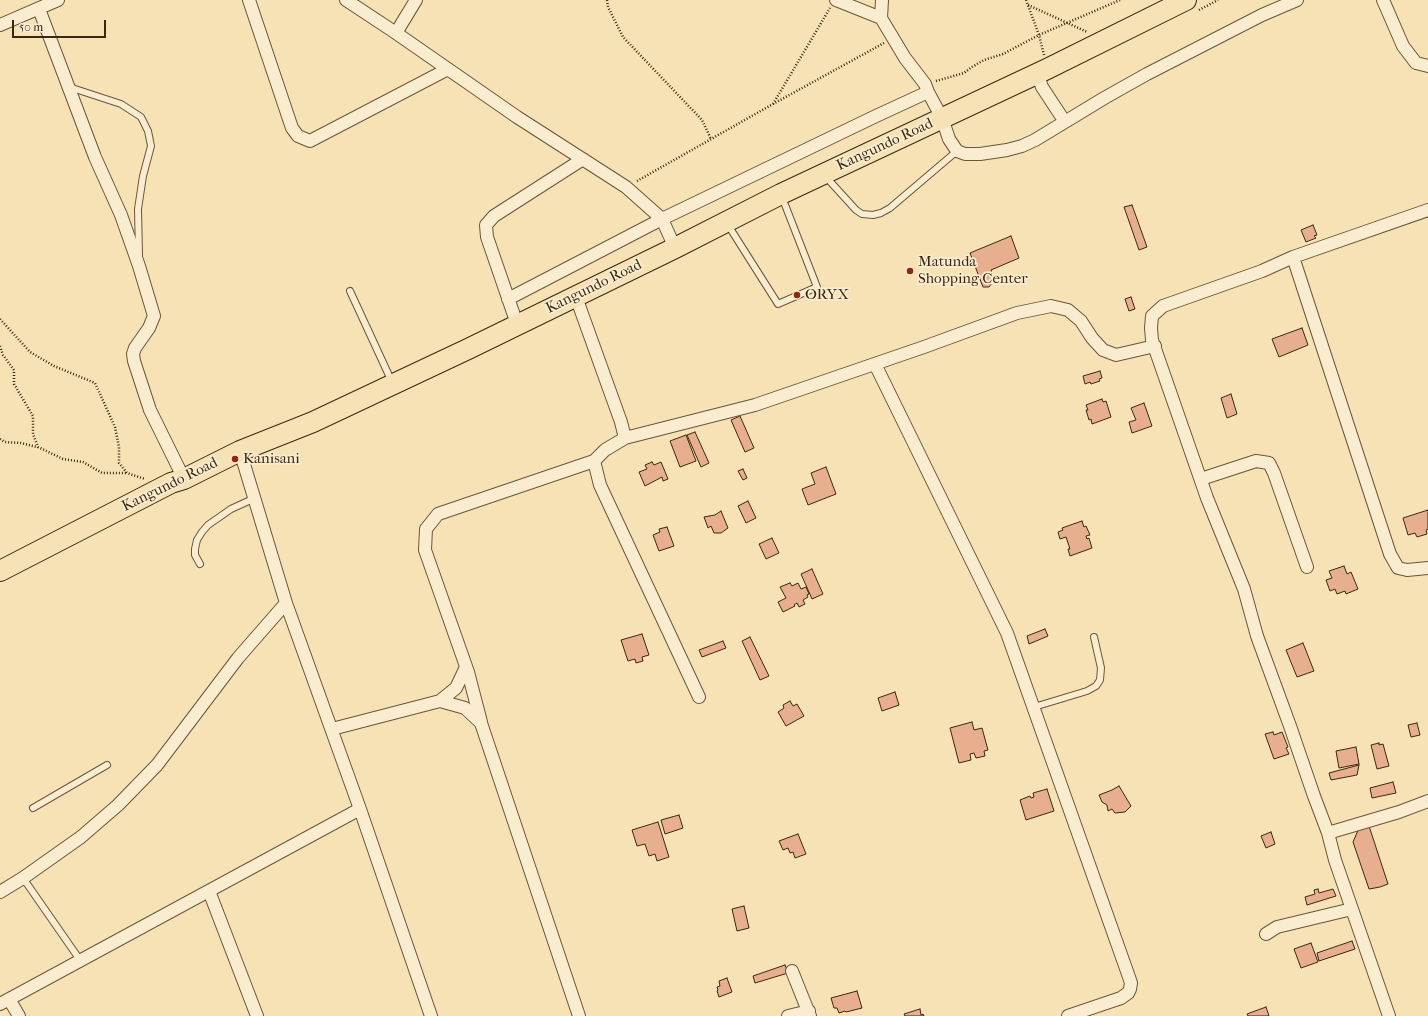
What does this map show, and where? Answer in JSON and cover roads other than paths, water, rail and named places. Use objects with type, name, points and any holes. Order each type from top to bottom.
[{"type":"highway","name":"Kangundo Road","points":[[0,571],[177,481],[240,451],[313,422],[576,297],[781,194],[1042,71],[1186,0]]},
{"type":"street","points":[[0,26],[58,0]]},
{"type":"street","points":[[249,0],[292,128],[298,136],[310,141],[448,69]]},
{"type":"street","points":[[346,0],[626,187],[662,219],[675,248]]},
{"type":"street","points":[[396,32],[416,0]]},
{"type":"street","points":[[882,0],[881,18],[905,58],[927,88],[942,118],[949,140],[957,151],[965,154],[980,154],[1014,148],[1035,140],[1147,74],[1262,15],[1296,0]]},
{"type":"street","points":[[1383,0],[1403,46],[1416,63],[1428,66]]},
{"type":"street","points":[[833,3],[881,18]]},
{"type":"street","points":[[40,9],[95,157],[121,215],[139,266],[154,316],[149,328],[135,348],[133,354],[150,410],[177,481]]},
{"type":"street","points":[[1042,71],[1042,87],[1065,122]]},
{"type":"street","points":[[508,299],[662,219],[876,116],[927,88]]},
{"type":"street","points":[[517,324],[487,237],[486,225],[494,216],[583,159]]},
{"type":"street","points":[[1389,1016],[1335,860],[1328,833],[1257,636],[1244,589],[1201,479],[1150,328],[1152,316],[1164,306],[1262,271],[1294,257],[1428,210]]},
{"type":"street","points":[[1294,257],[1390,554],[1398,568],[1407,570],[1428,568]]},
{"type":"street","points":[[576,297],[621,422],[625,438]]},
{"type":"street","points":[[578,1016],[481,723],[466,667],[425,550],[426,529],[438,514],[594,461],[605,450],[625,438],[755,405],[1017,313],[1051,306],[1068,310],[1081,321],[1092,338],[1103,350],[1116,355],[1155,346]]},
{"type":"street","points":[[875,364],[1007,633],[1131,983],[1128,993],[1120,998],[1068,1016]]},
{"type":"street","points":[[240,451],[286,603],[332,729],[431,1016]]},
{"type":"street","points":[[594,461],[602,489],[698,697]]},
{"type":"street","points":[[1201,479],[1256,461],[1269,463],[1274,473],[1307,567]]},
{"type":"street","points":[[0,892],[23,878],[81,837],[118,805],[152,770],[238,658],[286,603]]},
{"type":"street","points":[[332,729],[440,701],[456,688],[466,667]]},
{"type":"street","points":[[440,701],[465,708],[481,723]]},
{"type":"street","points":[[1328,833],[1399,812],[1428,801]]},
{"type":"street","points":[[19,1016],[4,1001],[360,809]]},
{"type":"street","points":[[210,891],[256,1016]]},
{"type":"street","points":[[1266,934],[1276,927],[1352,909]]},
{"type":"street","points":[[788,1016],[810,1014],[792,971]]},
{"type":"lane","points":[[69,87],[121,104],[141,117],[148,131],[151,146],[143,176],[138,209],[139,266]]},
{"type":"lane","points":[[824,174],[856,210],[862,214],[873,215],[890,208],[957,151]]},
{"type":"lane","points":[[726,222],[778,304],[817,287],[781,194]]},
{"type":"lane","points":[[350,291],[393,384]]},
{"type":"lane","points":[[200,564],[195,555],[197,540],[202,532],[208,525],[231,509],[255,498]]},
{"type":"lane","points":[[1034,707],[1087,691],[1096,686],[1100,680],[1101,668],[1094,637]]},
{"type":"lane","points":[[34,808],[107,765]]},
{"type":"lane","points":[[23,878],[80,960]]},
{"type":"place","name":"Matunda Shopping Center","points":[[910,271]]},
{"type":"place","name":"ORYX","points":[[797,295]]},
{"type":"place","name":"Kanisani","points":[[235,459]]}]
